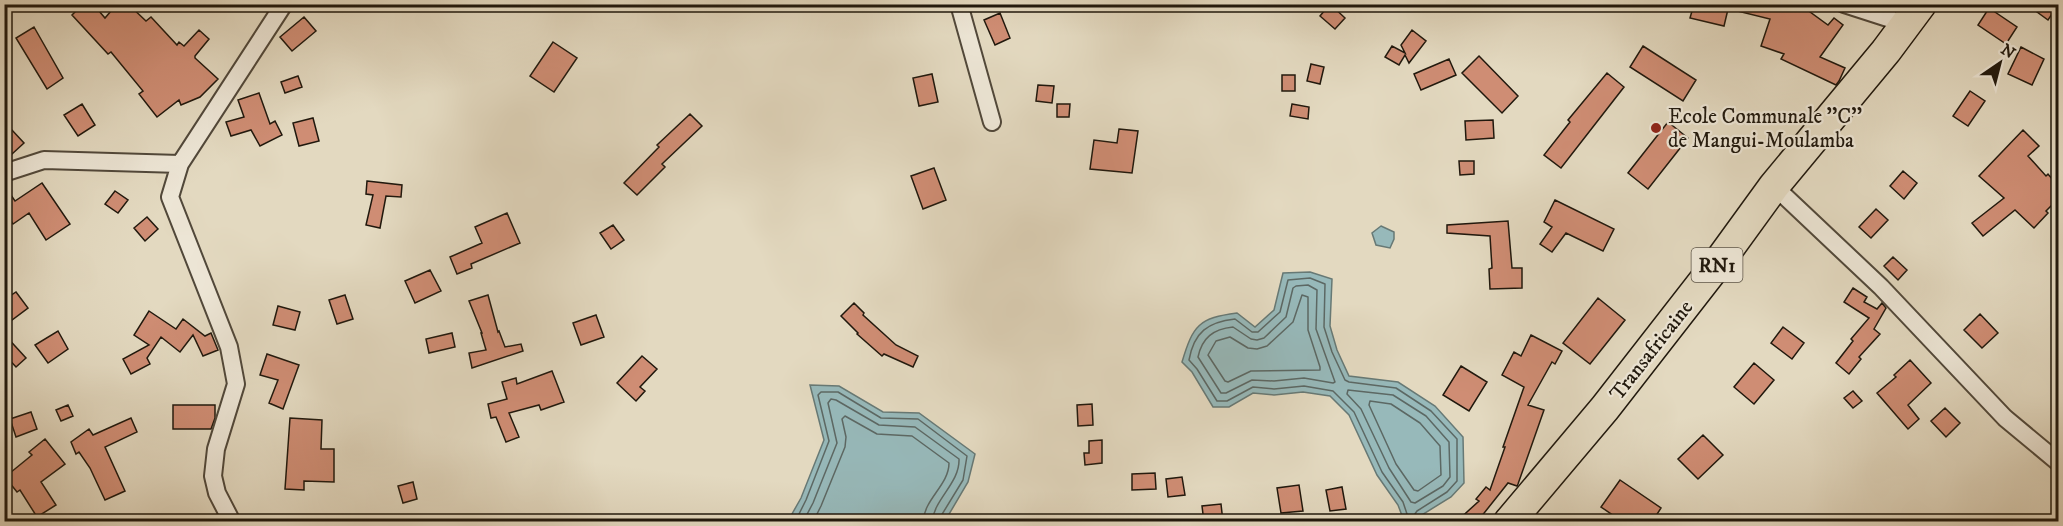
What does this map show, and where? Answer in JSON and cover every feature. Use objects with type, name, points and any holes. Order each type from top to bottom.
[{"type":"highway","name":"Transafricaine","points":[[1509,522],[1613,399],[1774,186],[1913,14]]},
{"type":"street","points":[[232,522],[217,493],[213,476],[216,449],[236,384],[229,347],[170,197],[180,164],[284,4]]},
{"type":"street","points":[[958,4],[992,122]]},
{"type":"street","points":[[1844,4],[1913,14]]},
{"type":"street","points":[[4,173],[44,160],[180,164]]},
{"type":"street","points":[[1774,186],[1881,287],[2005,418],[2058,462]]},
{"type":"water","points":[[1381,226],[1394,232],[1390,248],[1376,245],[1372,233]]},
{"type":"water","points":[[1310,272],[1332,279],[1330,326],[1337,350],[1349,376],[1398,382],[1435,406],[1463,437],[1464,483],[1451,497],[1420,516],[1421,521],[1404,521],[1398,505],[1377,475],[1349,415],[1330,396],[1303,392],[1274,395],[1253,393],[1229,407],[1213,407],[1192,372],[1182,362],[1194,332],[1206,321],[1237,313],[1255,327],[1274,310],[1283,273]]},
{"type":"water","points":[[810,385],[839,386],[883,412],[919,413],[975,454],[968,482],[945,521],[788,521],[801,498],[824,440]]},
{"type":"building","points":[[83,4],[93,4],[105,18],[117,4],[128,4],[146,21],[151,17],[177,45],[179,42],[184,46],[199,30],[209,39],[195,58],[218,79],[200,97],[181,105],[179,100],[157,117],[139,94],[143,91],[111,52],[108,54],[72,15]]},
{"type":"building","points":[[1330,4],[1345,18],[1335,29],[1320,16]]},
{"type":"building","points":[[1694,4],[1799,4],[1828,25],[1834,18],[1843,25],[1820,57],[1845,68],[1839,81],[1836,85],[1781,59],[1784,54],[1761,46],[1770,19],[1729,9],[1729,5],[1724,26],[1690,18]]},
{"type":"building","points":[[2026,4],[2058,4],[2058,5],[2048,20]]},
{"type":"building","points":[[1989,8],[2017,27],[2006,44],[1978,25]]},
{"type":"building","points":[[1000,13],[1010,38],[995,45],[984,20]]},
{"type":"building","points":[[304,17],[316,31],[292,51],[280,37]]},
{"type":"building","points":[[34,27],[63,78],[47,89],[16,38]]},
{"type":"building","points":[[1412,30],[1426,41],[1409,63],[1405,55],[1399,65],[1385,57],[1392,46],[1405,53],[1401,45]]},
{"type":"building","points":[[553,42],[577,58],[554,92],[530,76]]},
{"type":"building","points":[[1643,46],[1696,80],[1683,101],[1630,67]]},
{"type":"building","points":[[2021,47],[2044,59],[2032,85],[2008,74]]},
{"type":"building","points":[[1479,56],[1518,96],[1502,113],[1462,73]]},
{"type":"building","points":[[1449,59],[1456,75],[1421,90],[1414,74]]},
{"type":"building","points":[[1311,64],[1324,67],[1320,84],[1307,81]]},
{"type":"building","points":[[1607,73],[1624,87],[1561,168],[1544,155],[1570,122],[1568,120]]},
{"type":"building","points":[[932,74],[938,102],[919,106],[913,78]]},
{"type":"building","points":[[1282,75],[1295,75],[1295,91],[1282,91]]},
{"type":"building","points":[[298,76],[302,87],[285,93],[281,82]]},
{"type":"building","points":[[1038,85],[1054,86],[1052,103],[1036,101]]},
{"type":"building","points":[[1970,91],[1985,101],[1968,126],[1953,116]]},
{"type":"building","points":[[259,93],[270,124],[275,121],[282,135],[260,146],[251,130],[231,136],[226,122],[244,117],[238,100]]},
{"type":"building","points":[[82,104],[95,125],[78,136],[64,115]]},
{"type":"building","points":[[1057,104],[1070,104],[1069,117],[1057,117]]},
{"type":"building","points":[[1292,104],[1309,107],[1308,119],[1290,116]]},
{"type":"building","points":[[690,114],[702,126],[662,164],[665,167],[637,195],[624,183],[659,147],[657,145]]},
{"type":"building","points":[[313,118],[319,141],[299,146],[293,123]]},
{"type":"building","points":[[1493,120],[1494,138],[1466,140],[1465,121]]},
{"type":"building","points":[[1668,122],[1688,138],[1648,189],[1628,173]]},
{"type":"building","points":[[11,129],[24,143],[12,154],[4,146],[4,135]]},
{"type":"building","points":[[1119,129],[1138,131],[1132,173],[1090,169],[1094,140],[1117,143]]},
{"type":"building","points":[[2023,130],[2039,146],[2028,156],[2058,186],[2058,199],[2034,228],[2015,210],[1983,236],[1972,223],[2004,198],[1979,176]]},
{"type":"building","points":[[1459,161],[1474,161],[1474,174],[1460,175]]},
{"type":"building","points":[[934,168],[946,200],[923,209],[911,176]]},
{"type":"building","points":[[1903,171],[1917,183],[1904,199],[1890,186]]},
{"type":"building","points":[[367,181],[402,185],[401,197],[386,196],[380,228],[366,225],[373,195],[366,194]]},
{"type":"building","points":[[42,183],[70,224],[46,240],[29,213],[13,224],[4,210],[4,185],[15,201]]},
{"type":"building","points":[[115,191],[128,200],[118,213],[105,204]]},
{"type":"building","points":[[1555,200],[1614,229],[1603,251],[1566,233],[1552,252],[1540,244],[1552,227],[1544,222]]},
{"type":"building","points":[[1876,209],[1888,220],[1871,238],[1859,227]]},
{"type":"building","points":[[507,213],[520,243],[471,264],[472,268],[457,274],[450,257],[482,243],[475,227]]},
{"type":"building","points":[[147,217],[158,229],[145,241],[134,228]]},
{"type":"building","points":[[1508,221],[1512,268],[1522,268],[1522,288],[1490,289],[1489,269],[1492,268],[1490,236],[1447,233],[1447,225]]},
{"type":"building","points":[[613,225],[624,240],[611,249],[600,233]]},
{"type":"building","points":[[1893,257],[1907,270],[1898,280],[1884,266]]},
{"type":"building","points":[[430,270],[441,291],[415,303],[405,281]]},
{"type":"building","points":[[1853,288],[1867,297],[1864,302],[1877,309],[1882,303],[1886,308],[1874,329],[1880,334],[1859,357],[1861,359],[1849,374],[1836,363],[1853,341],[1851,339],[1869,318],[1844,302]]},
{"type":"building","points":[[16,292],[28,308],[4,326],[4,300]]},
{"type":"building","points":[[345,295],[353,319],[337,324],[329,300]]},
{"type":"building","points":[[488,295],[498,332],[505,347],[521,344],[523,351],[472,368],[469,353],[486,350],[469,301]]},
{"type":"building","points":[[1598,298],[1625,320],[1590,364],[1563,343]]},
{"type":"building","points":[[854,303],[864,313],[863,315],[896,345],[918,356],[913,367],[884,354],[882,356],[857,334],[841,316]]},
{"type":"building","points":[[278,306],[300,312],[295,330],[273,325]]},
{"type":"building","points":[[149,311],[176,329],[183,319],[205,336],[211,333],[218,350],[203,356],[193,335],[180,352],[161,337],[147,358],[150,364],[131,374],[123,359],[149,345],[134,335]]},
{"type":"building","points":[[1980,314],[1998,333],[1982,348],[1964,330]]},
{"type":"building","points":[[596,315],[604,337],[581,345],[573,323]]},
{"type":"building","points":[[1783,327],[1804,343],[1792,359],[1771,343]]},
{"type":"building","points":[[58,331],[68,349],[48,363],[35,345]]},
{"type":"building","points":[[452,333],[455,347],[429,353],[426,339]]},
{"type":"building","points":[[4,334],[26,358],[16,367],[4,354]]},
{"type":"building","points":[[1531,335],[1562,351],[1555,364],[1552,362],[1528,405],[1544,410],[1518,484],[1517,486],[1508,483],[1477,522],[1456,522],[1479,501],[1476,499],[1486,487],[1490,490],[1524,387],[1502,375],[1514,352],[1521,356]]},
{"type":"building","points":[[267,354],[299,365],[283,409],[269,403],[278,380],[260,375]]},
{"type":"building","points":[[642,356],[657,369],[640,387],[645,391],[636,401],[617,383]]},
{"type":"building","points":[[1910,360],[1931,383],[1908,405],[1919,419],[1908,429],[1877,393],[1896,377],[1894,375]]},
{"type":"building","points":[[1754,363],[1774,380],[1754,404],[1734,387]]},
{"type":"building","points":[[1461,366],[1487,382],[1469,411],[1443,395]]},
{"type":"building","points":[[552,371],[564,402],[541,410],[539,405],[509,413],[519,437],[506,442],[496,417],[491,418],[488,404],[507,399],[502,382],[516,378],[517,384]]},
{"type":"building","points":[[1853,391],[1862,401],[1853,408],[1844,398]]},
{"type":"building","points":[[1092,404],[1093,425],[1078,426],[1077,405]]},
{"type":"building","points":[[68,405],[73,416],[61,421],[56,410]]},
{"type":"building","points":[[173,405],[215,405],[215,418],[211,429],[173,429]]},
{"type":"building","points":[[1945,408],[1960,423],[1946,437],[1931,421]]},
{"type":"building","points":[[31,412],[37,429],[16,437],[10,419]]},
{"type":"building","points":[[131,418],[137,432],[105,447],[125,491],[105,500],[90,468],[79,452],[76,454],[71,442],[89,429],[93,435]]},
{"type":"building","points":[[290,418],[322,420],[321,449],[334,449],[334,482],[304,481],[304,490],[285,489]]},
{"type":"building","points":[[1703,435],[1723,455],[1698,479],[1678,459]]},
{"type":"building","points":[[45,439],[65,464],[41,482],[56,505],[37,517],[20,490],[17,492],[5,477],[32,455],[29,452]]},
{"type":"building","points":[[1102,440],[1102,463],[1085,465],[1084,453],[1089,453],[1089,441]]},
{"type":"building","points":[[1155,473],[1156,489],[1132,490],[1132,474]]},
{"type":"building","points":[[1182,477],[1185,495],[1168,497],[1166,479]]},
{"type":"building","points":[[1620,480],[1661,508],[1652,522],[1623,522],[1601,507]]},
{"type":"building","points":[[413,482],[417,499],[403,503],[398,486]]},
{"type":"building","points":[[1299,485],[1303,511],[1281,513],[1277,488]]},
{"type":"building","points":[[1342,487],[1346,509],[1330,511],[1326,490]]},
{"type":"building","points":[[1221,504],[1223,522],[1204,522],[1202,506]]},
{"type":"place","name":"Ecole Communale ''C'' de Mangui-Moulamba","points":[[1656,128]]}]
